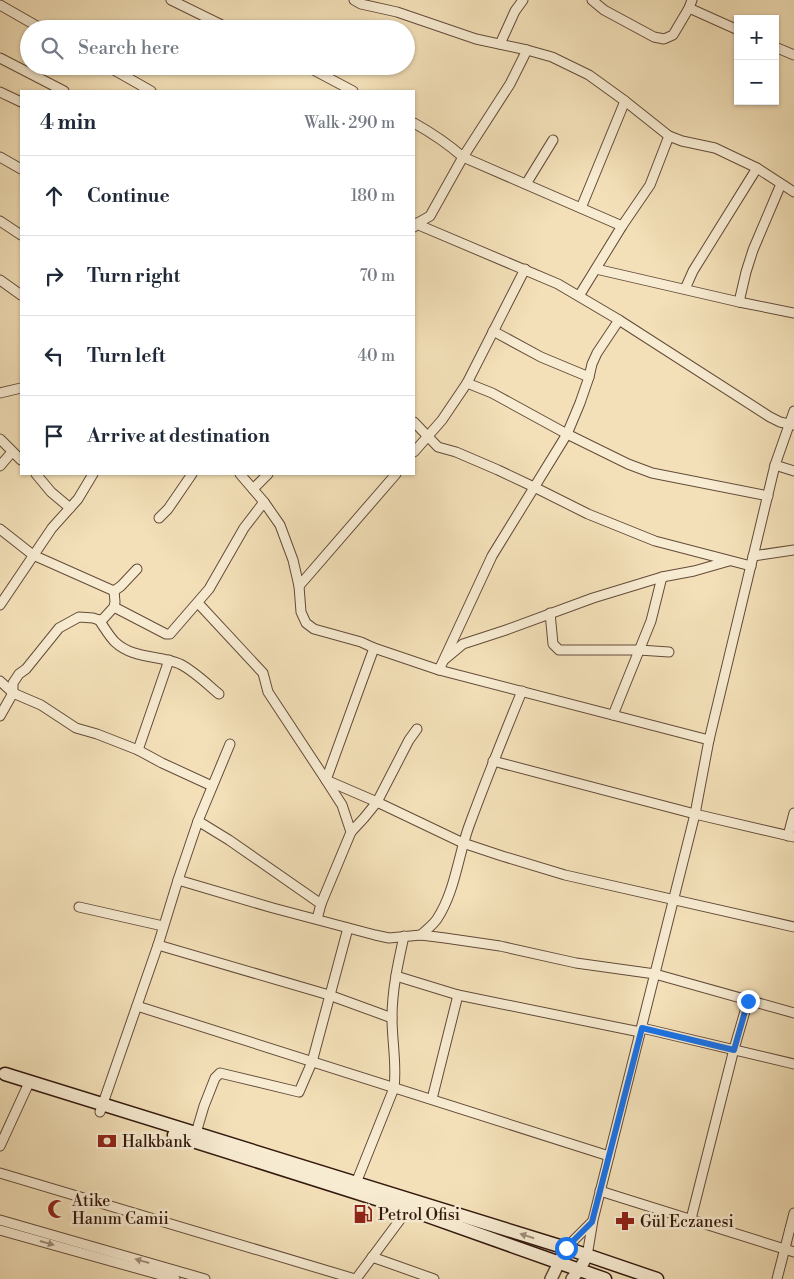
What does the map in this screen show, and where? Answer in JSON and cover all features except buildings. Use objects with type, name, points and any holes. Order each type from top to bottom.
[{"type":"main road","points":[[2,1072],[102,1108],[408,1209],[558,1262],[576,1274],[605,1279]]},
{"type":"main road","points":[[2,1072],[47,1094],[196,1133],[566,1248],[657,1279]]},
{"type":"street","points":[[171,0],[212,20]]},
{"type":"street","points":[[354,0],[361,4],[397,12],[476,39],[552,57],[589,75],[669,136],[682,141],[715,148],[757,168],[794,192]]},
{"type":"street","points":[[500,44],[523,0]]},
{"type":"street","points":[[592,0],[604,10],[654,37],[664,39],[673,35],[691,4],[734,28]]},
{"type":"street","points":[[0,5],[26,20]]},
{"type":"street","points":[[779,49],[794,55]]},
{"type":"street","points":[[415,224],[430,216],[463,157],[510,84],[527,50]]},
{"type":"street","points":[[0,58],[20,68]]},
{"type":"street","points":[[33,75],[62,90]]},
{"type":"street","points":[[123,75],[149,90]]},
{"type":"street","points":[[323,75],[351,90]]},
{"type":"street","points":[[0,92],[20,102]]},
{"type":"street","points":[[582,208],[625,101]]},
{"type":"street","points":[[415,124],[449,144],[463,157],[622,226]]},
{"type":"street","points":[[579,296],[650,185],[669,136]]},
{"type":"street","points":[[526,184],[553,140]]},
{"type":"street","points":[[0,157],[20,168]]},
{"type":"street","points":[[685,289],[693,272],[757,168]]},
{"type":"street","points":[[739,302],[753,250],[781,184]]},
{"type":"street","points":[[0,222],[20,234]]},
{"type":"street","points":[[415,225],[558,284],[620,320],[770,417],[792,425]]},
{"type":"street","points":[[415,451],[442,420],[467,383],[525,269]]},
{"type":"street","points":[[596,269],[794,313]]},
{"type":"street","points":[[0,280],[20,294]]},
{"type":"street","points":[[439,670],[492,556],[567,434],[597,353],[620,320]]},
{"type":"street","points":[[494,331],[541,358],[589,377]]},
{"type":"street","points":[[467,383],[628,464],[652,473],[768,496]]},
{"type":"street","points":[[0,393],[20,388]]},
{"type":"street","points":[[576,1274],[587,1256],[592,1222],[695,814],[709,740],[775,465],[792,425],[794,412]]},
{"type":"street","points":[[415,423],[438,447],[456,452],[588,514],[655,541],[751,566]]},
{"type":"street","points":[[0,439],[20,459]]},
{"type":"street","points":[[0,466],[12,452]]},
{"type":"street","points":[[775,465],[794,471]]},
{"type":"street","points":[[37,475],[51,492],[70,508]]},
{"type":"street","points":[[0,606],[52,528],[78,499],[92,475]]},
{"type":"street","points":[[159,518],[168,509],[191,475]]},
{"type":"street","points":[[241,475],[264,502],[280,525],[294,560],[301,612],[306,623],[314,629],[361,642],[439,670],[709,740]]},
{"type":"street","points":[[253,489],[267,475]]},
{"type":"street","points":[[299,586],[395,475]]},
{"type":"street","points":[[114,608],[166,634],[170,634],[209,589],[244,528],[264,502]]},
{"type":"street","points":[[0,529],[33,555],[114,591]]},
{"type":"street","points":[[753,556],[794,550]]},
{"type":"street","points":[[443,660],[463,644],[593,598],[662,577],[731,561]]},
{"type":"street","points":[[114,591],[122,586],[137,569]]},
{"type":"street","points":[[614,714],[651,621],[662,577]]},
{"type":"street","points":[[99,620],[103,619],[114,608],[114,591]]},
{"type":"street","points":[[198,602],[263,673],[268,692],[342,805],[351,832]]},
{"type":"street","points":[[550,613],[553,644],[559,650],[669,652]]},
{"type":"street","points":[[0,716],[13,693],[13,683],[18,674],[26,669],[59,628],[79,617],[99,620],[114,642],[127,650],[182,665],[219,694]]},
{"type":"street","points":[[326,780],[374,648]]},
{"type":"street","points":[[138,750],[169,660]]},
{"type":"street","points":[[0,682],[13,693],[41,705],[76,728],[138,750],[212,786]]},
{"type":"street","points":[[421,935],[436,920],[446,901],[456,873],[463,843],[493,761],[522,691]]},
{"type":"street","points":[[317,919],[321,904],[351,832],[377,802],[410,740],[418,729]]},
{"type":"street","points":[[102,1108],[198,822],[230,744]]},
{"type":"street","points":[[493,761],[695,814],[791,836],[794,813]]},
{"type":"street","points":[[326,780],[463,843],[565,875],[794,927]]},
{"type":"street","points":[[198,822],[229,840],[321,904]]},
{"type":"street","points":[[178,880],[273,908],[389,938],[421,935],[500,946],[576,963],[655,974],[794,1013]]},
{"type":"street","points":[[79,907],[163,926]]},
{"type":"street","points":[[196,1133],[215,1078],[220,1074],[299,1092],[312,1062],[348,928]]},
{"type":"street","points":[[356,1183],[394,1088],[392,1018],[396,976],[404,936]]},
{"type":"street","points":[[158,945],[330,995],[392,1018]]},
{"type":"street","points":[[396,976],[458,995],[641,1030],[794,1064]]},
{"type":"street","points":[[432,1099],[458,995]]},
{"type":"street","points":[[691,1219],[748,1001]]},
{"type":"street","points":[[137,1006],[609,1156]]},
{"type":"street","points":[[0,1146],[28,1085]]},
{"type":"street","points":[[0,1173],[355,1279],[408,1209]]},
{"type":"street","points":[[600,1191],[794,1252]]},
{"type":"street","points":[[777,1279],[794,1213]]},
{"type":"street","points":[[0,1220],[205,1279]]},
{"type":"street","points":[[550,1279],[566,1248],[592,1222]]},
{"type":"street","points":[[0,1230],[175,1279]]},
{"type":"street","points":[[372,1257],[434,1279]]},
{"type":"place","name":"Halkbank","points":[[107,1141]]},
{"type":"place","name":"Atike Hanım Camii","points":[[57,1209]]},
{"type":"place","name":"Petrol Ofisi","points":[[363,1214]]},
{"type":"place","name":"Gül Eczanesi","points":[[625,1221]]},
{"type":"route","points":[[566,1248],[592,1222],[642,1028],[734,1050],[748,1001]]}]
